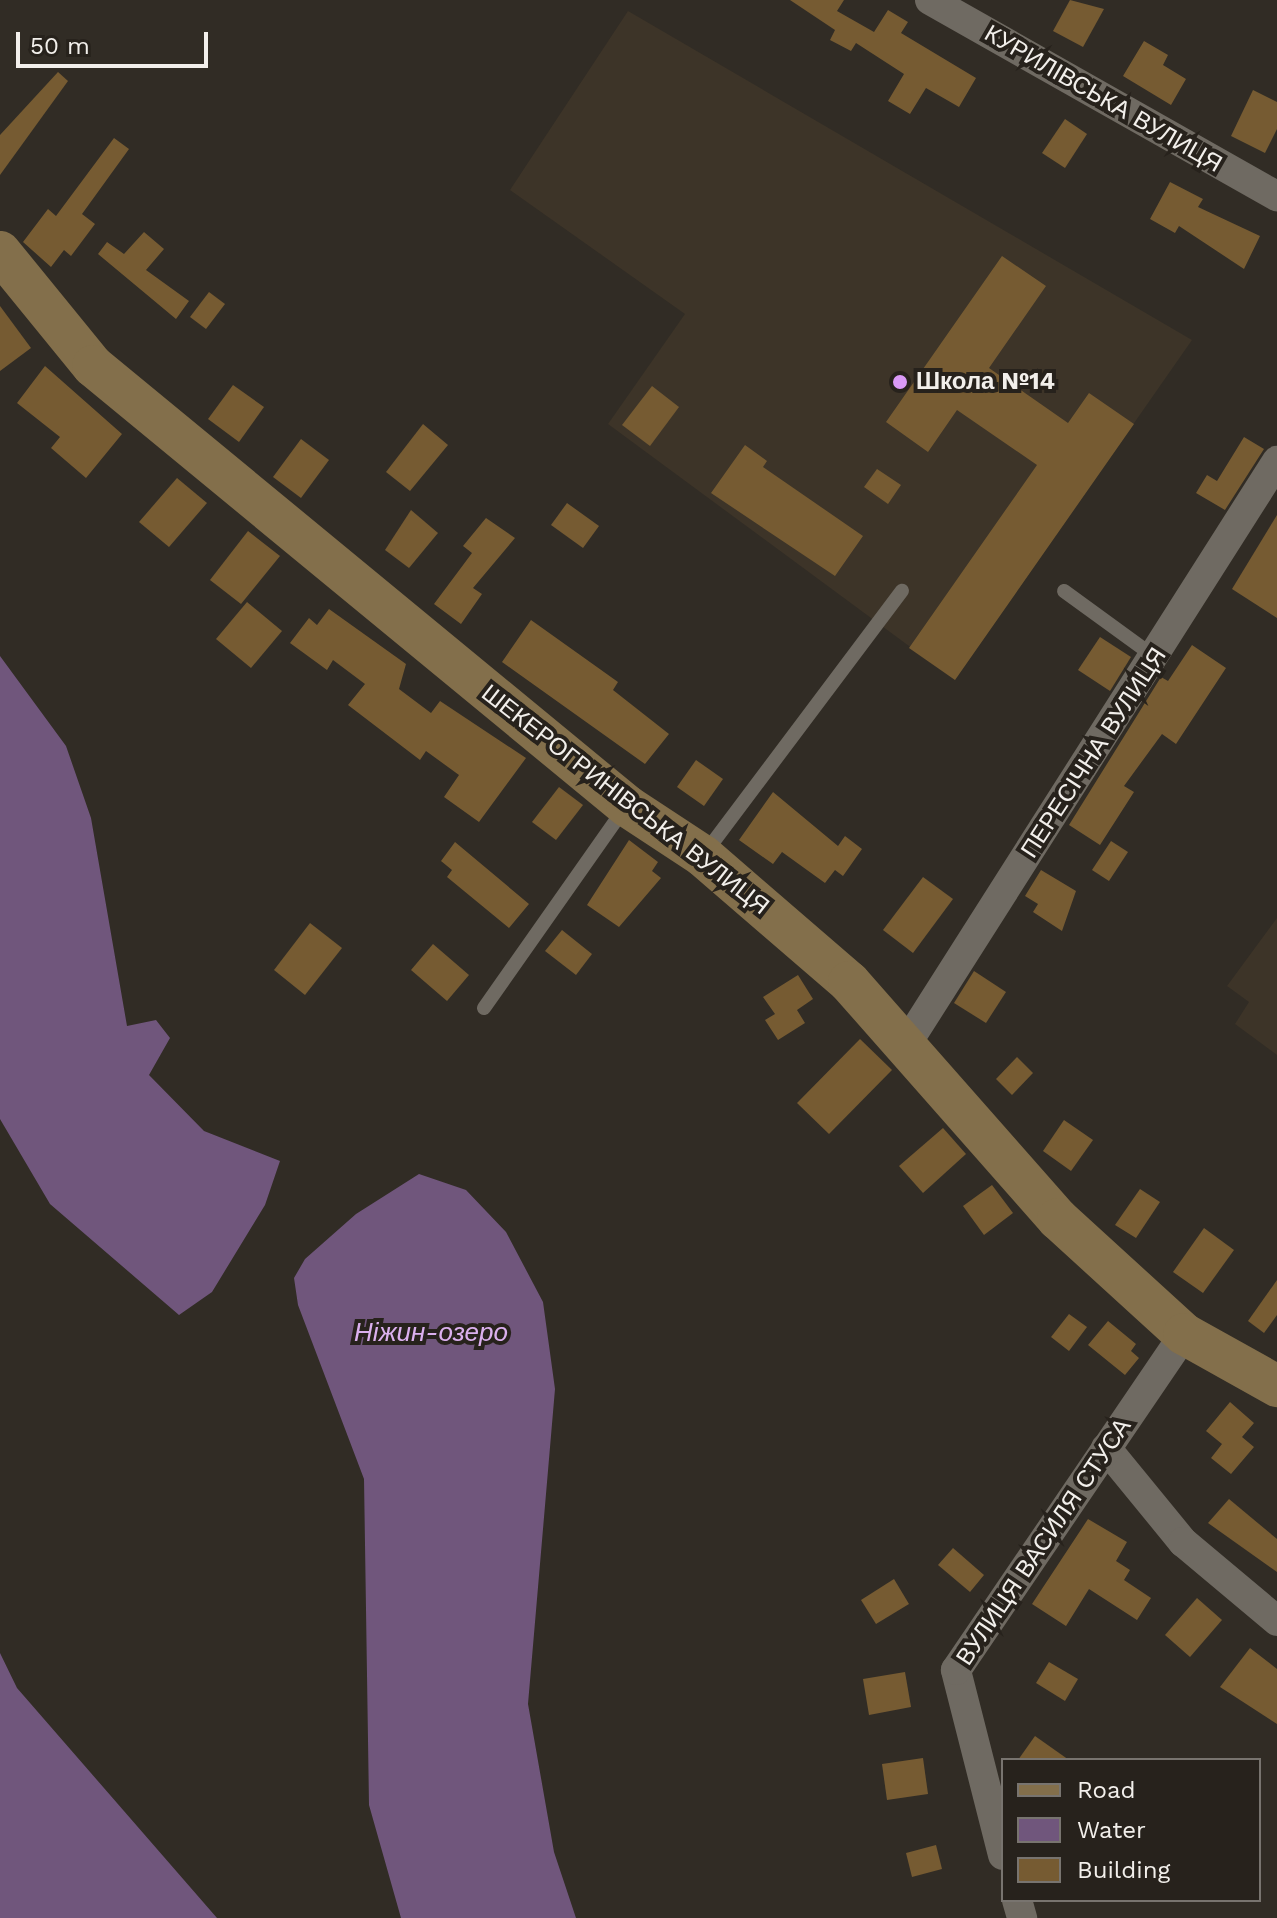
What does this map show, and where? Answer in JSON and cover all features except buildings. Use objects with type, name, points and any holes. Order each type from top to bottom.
[{"type":"street","name":"КУРИЛІВСЬКА ВУЛИЦЯ","points":[[930,0],[1277,196]]},
{"type":"street","name":"ШЕКЕРОГРИНІВСЬКА ВУЛИЦЯ","points":[[0,252],[93,366],[627,806],[703,856],[907,1043],[1058,1219],[1184,1334],[1277,1386]]},
{"type":"street","name":"ПЕРЕСІЧНА ВУЛИЦЯ","points":[[907,1043],[1277,461]]},
{"type":"street","name":"ВУЛИЦЯ ВАСИЛЯ СТУСА","points":[[1001,1847],[956,1670],[1184,1334]]},
{"type":"street","points":[[1106,1448],[1183,1542],[1277,1621]]},
{"type":"lane","points":[[703,856],[902,591]]},
{"type":"lane","points":[[1064,591],[1155,657]]},
{"type":"lane","points":[[484,1008],[627,806]]},
{"type":"shaded area","name":"Школа №14","points":[[628,11],[1192,340],[955,680],[608,424],[685,314],[510,190]]},
{"type":"shaded area","points":[[1277,918],[1277,1055],[1235,1024],[1249,1002],[1227,986]]},
{"type":"water","points":[[0,656],[66,746],[91,818],[127,1026],[156,1020],[170,1038],[149,1075],[204,1131],[280,1161],[265,1205],[212,1292],[179,1315],[50,1204],[0,1119]]},
{"type":"water","name":"Ніжин-озеро","points":[[419,1174],[466,1190],[506,1232],[543,1302],[555,1389],[528,1704],[554,1852],[576,1918],[401,1918],[369,1805],[364,1479],[298,1305],[294,1278],[305,1259],[356,1214]]},
{"type":"water","points":[[0,1653],[17,1688],[217,1918],[0,1918]]},
{"type":"place","name":"Школа №14","points":[[900,382]]}]
